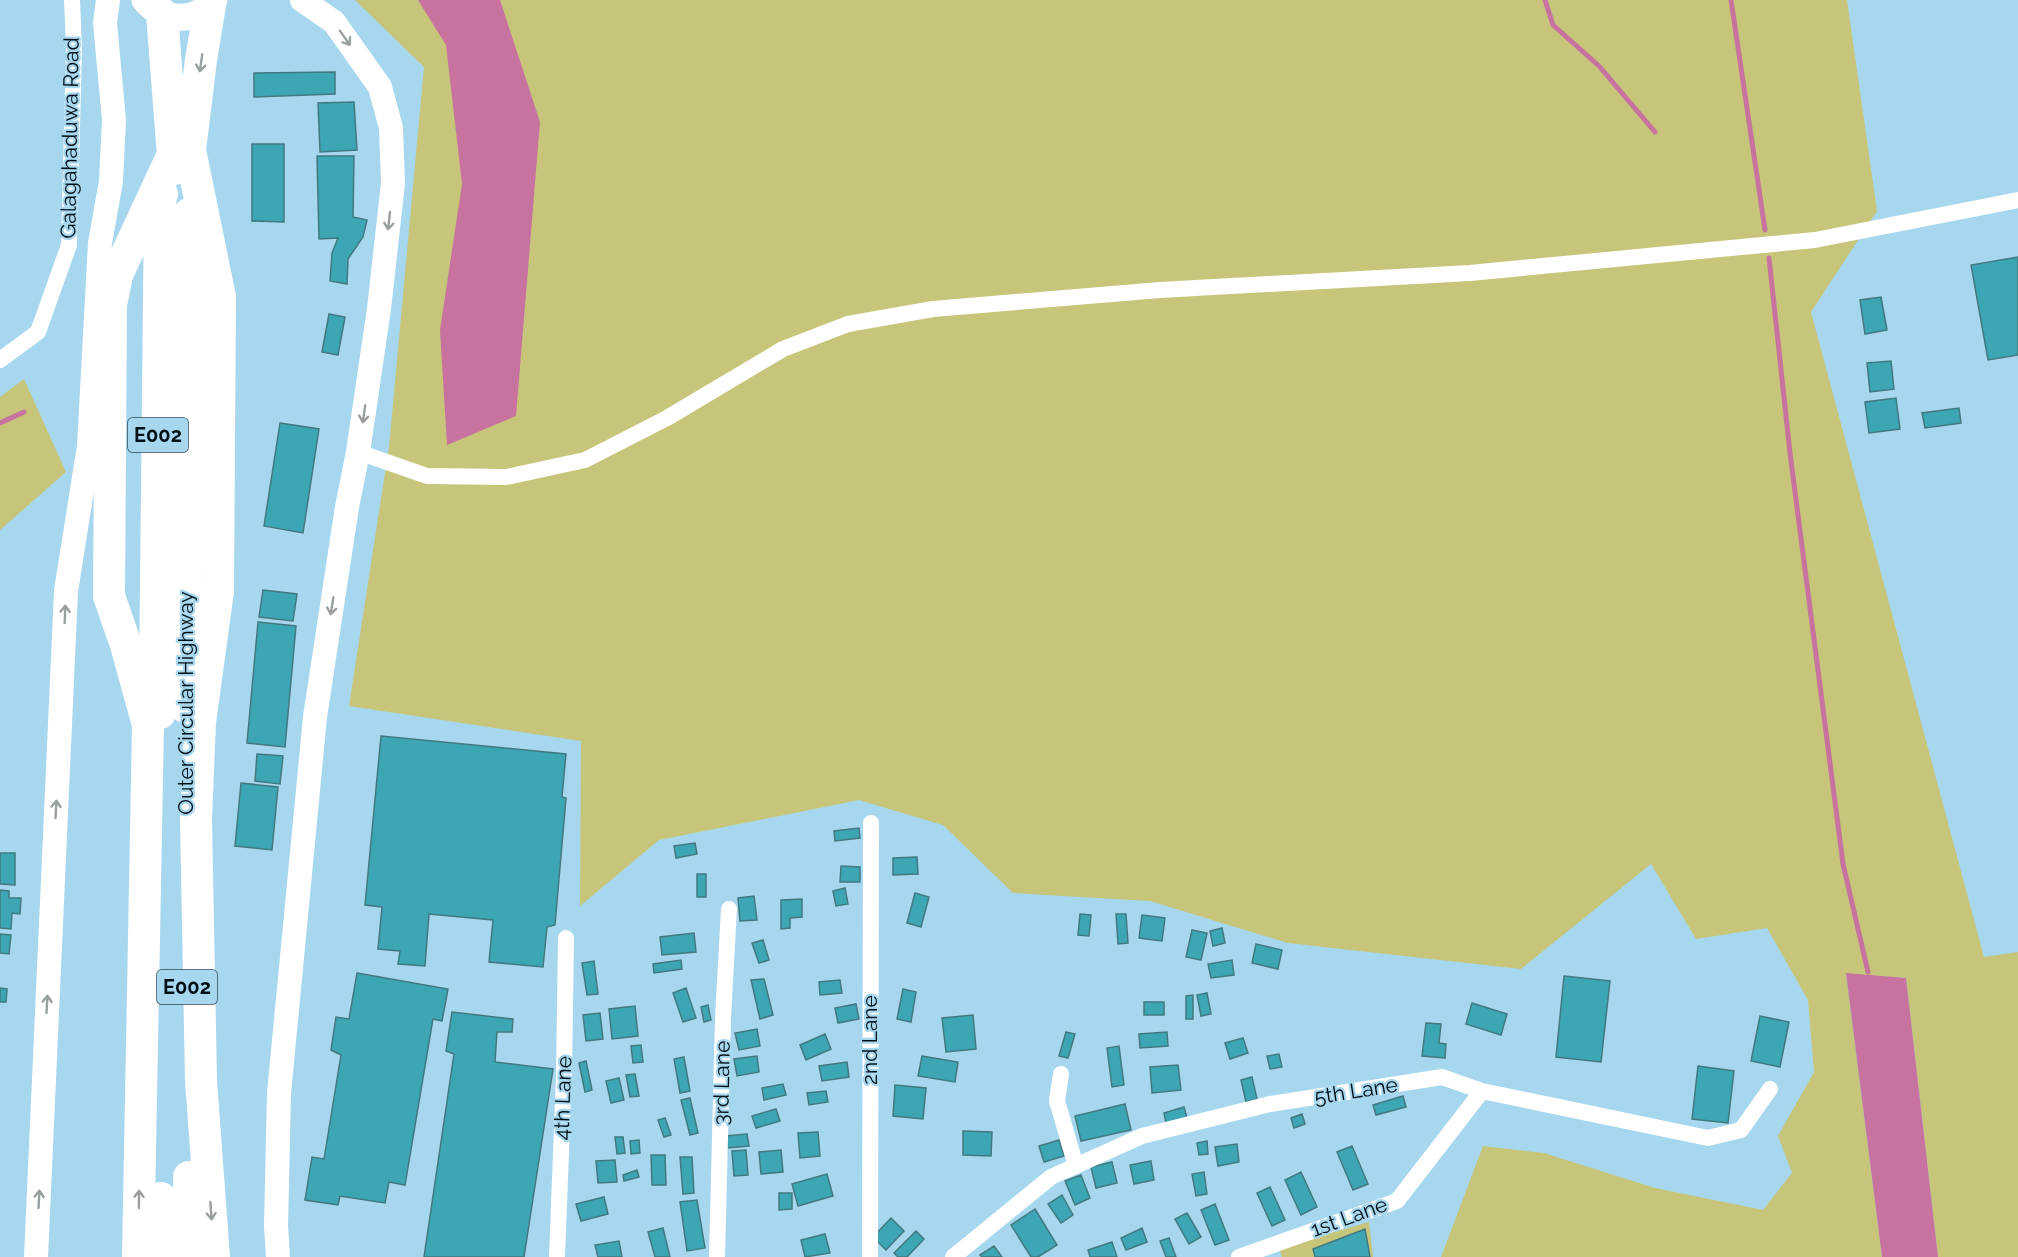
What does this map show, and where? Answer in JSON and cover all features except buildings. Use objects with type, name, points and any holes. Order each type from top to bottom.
[{"type":"highway","points":[[164,720],[126,645],[109,596],[111,305],[117,275],[182,151],[212,3]]},
{"type":"highway","points":[[153,7],[182,151],[220,297],[218,591],[200,722],[196,819],[201,1081],[214,1257]]},
{"type":"highway","name":"Outer Circular Highway","points":[[182,151],[160,201],[156,680],[164,720],[190,1257]]},
{"type":"highway","name":"Outer Circular Highway","points":[[161,1257],[164,720],[182,151]]},
{"type":"highway","points":[[138,1257],[164,720],[122,578],[128,293],[160,201]]},
{"type":"highway","points":[[149,235],[142,314],[141,595],[156,680]]},
{"type":"main road","points":[[153,7],[174,18],[200,13],[212,3]]},
{"type":"street","name":"Galagahaduwa Road","points":[[0,360],[38,332],[69,245],[74,48],[72,0]]},
{"type":"street","points":[[36,1257],[66,591],[89,446],[100,243],[111,181],[114,120],[105,23],[108,0]]},
{"type":"street","points":[[278,1257],[276,1226],[279,1093],[315,717],[379,309],[393,183],[391,128],[380,87],[334,22],[302,0]]},
{"type":"street","points":[[358,452],[427,476],[507,477],[585,460],[668,418],[783,349],[848,324],[933,309],[1160,290],[1470,273],[1803,241],[2018,200]]},
{"type":"street","name":"2nd Lane","points":[[870,1257],[871,823]]},
{"type":"street","name":"3rd Lane","points":[[717,1257],[723,1018],[729,909]]},
{"type":"street","name":"4th Lane","points":[[557,1257],[564,1074],[566,938]]},
{"type":"street","points":[[1061,1074],[1057,1101],[1076,1166]]},
{"type":"street","name":"5th Lane","points":[[953,1257],[1051,1177],[1142,1136],[1270,1104],[1442,1077],[1482,1091],[1708,1138],[1741,1130],[1770,1089]]},
{"type":"street","name":"1st Lane","points":[[1239,1257],[1396,1201],[1482,1091]]},
{"type":"shaded area","points":[[355,0],[1847,0],[1877,211],[1811,312],[1984,957],[2018,952],[2018,1257],[1938,1257],[1906,978],[1846,974],[1882,1257],[1441,1257],[1483,1146],[1544,1153],[1655,1188],[1763,1210],[1792,1173],[1778,1136],[1814,1072],[1808,1000],[1767,928],[1696,939],[1651,864],[1521,969],[1288,943],[1150,901],[1013,893],[943,825],[859,800],[659,840],[580,906],[581,741],[349,706],[389,447],[424,67]]},
{"type":"shaded area","points":[[418,0],[500,0],[540,122],[516,416],[447,445],[440,330],[462,184],[446,45]]},
{"type":"shaded area","points":[[24,379],[66,472],[0,530],[0,397]]},
{"type":"shaded area","points":[[1846,973],[1906,978],[1938,1257],[1882,1257]]},
{"type":"shaded area","points":[[1369,1222],[1373,1257],[1282,1257],[1279,1248]]},
{"type":"waterway","points":[[1545,0],[1553,25],[1599,66],[1655,132]]},
{"type":"waterway","points":[[1731,0],[1765,230]]},
{"type":"waterway","points":[[1769,258],[1790,453],[1843,864],[1868,972]]},
{"type":"waterway","points":[[0,423],[24,412]]}]
